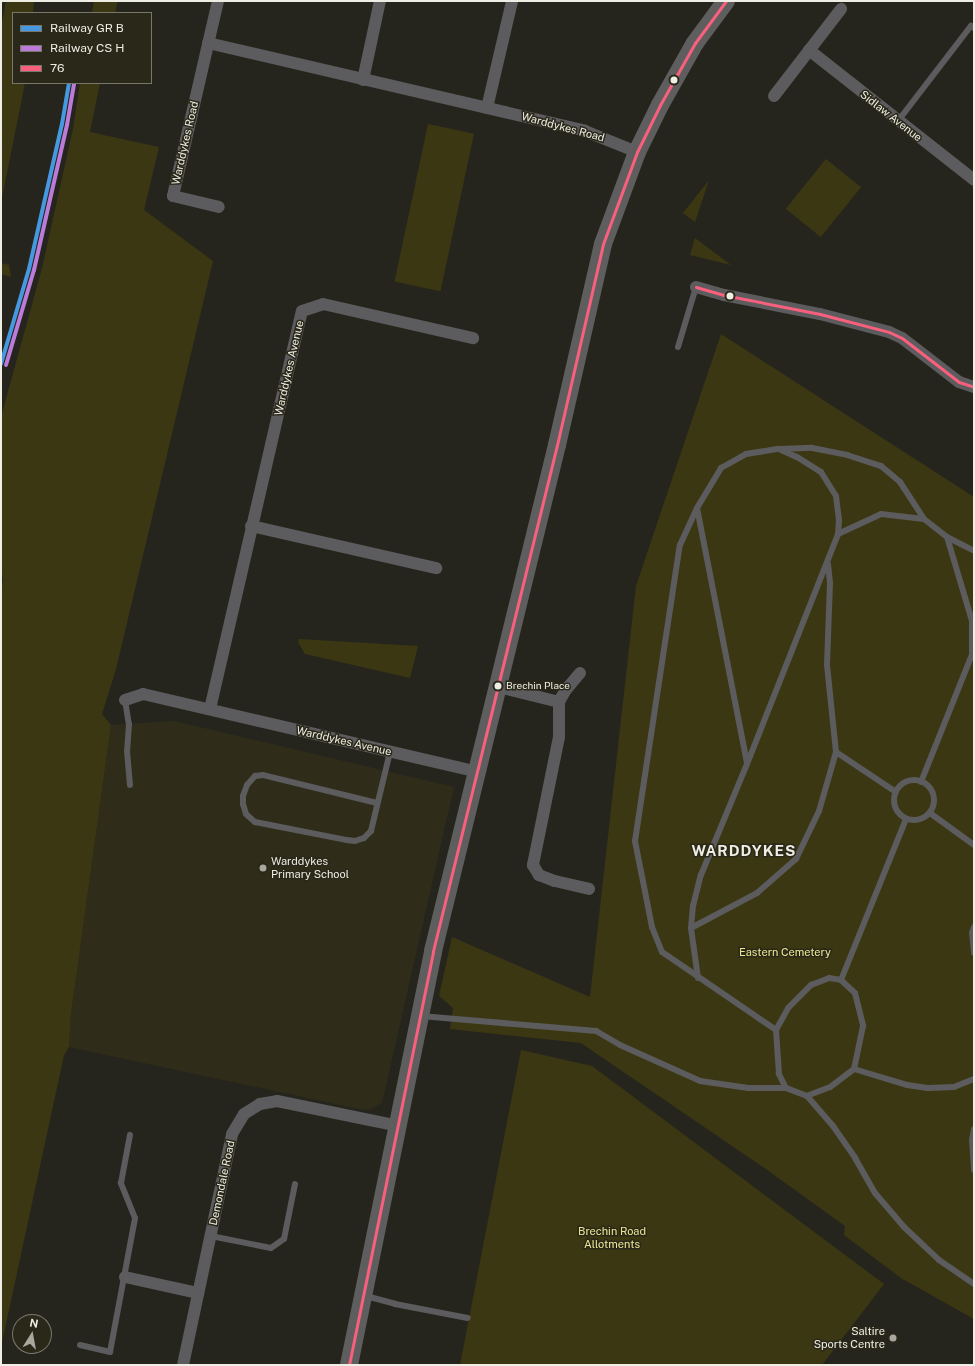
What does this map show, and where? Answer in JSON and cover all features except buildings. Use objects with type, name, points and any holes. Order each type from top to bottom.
[{"type":"street","name":"Warddykes Road","points":[[218,1],[173,196],[219,207]]},
{"type":"street","points":[[363,80],[380,1]]},
{"type":"street","points":[[487,108],[512,1]]},
{"type":"street","points":[[349,1365],[399,1126],[433,951],[558,446],[603,244],[637,152],[660,105],[695,43],[726,1]]},
{"type":"street","points":[[774,96],[841,9]]},
{"type":"street","name":"Warddykes Road","points":[[208,43],[585,131],[637,152]]},
{"type":"street","name":"Sidlaw Avenue","points":[[809,50],[974,180]]},
{"type":"street","points":[[696,287],[724,295],[820,314],[889,332],[902,338],[959,382],[974,387]]},
{"type":"street","name":"Warddykes Avenue","points":[[210,709],[251,526],[281,408],[302,311],[323,304],[473,338]]},
{"type":"street","points":[[251,526],[436,568]]},
{"type":"street","points":[[580,674],[573,680],[559,702],[559,737],[533,865],[539,875],[589,889]]},
{"type":"street","points":[[498,687],[559,702]]},
{"type":"street","name":"Warddykes Avenue","points":[[125,700],[143,694],[477,772]]},
{"type":"street","name":"Demondale Road","points":[[183,1365],[232,1134],[244,1114],[260,1104],[277,1101],[399,1126]]},
{"type":"street","points":[[125,1277],[198,1293]]},
{"type":"lane","points":[[898,121],[971,26],[974,28]]},
{"type":"lane","points":[[678,347],[696,287]]},
{"type":"lane","points":[[776,1030],[662,952],[652,927],[635,841],[680,545],[697,508],[721,468],[746,454],[779,449],[812,448],[847,455],[881,466],[900,482],[924,519],[947,537],[974,551]]},
{"type":"lane","points":[[698,978],[691,928],[693,906],[701,875],[748,764],[838,534],[839,520],[836,496],[821,472],[797,457],[779,449]]},
{"type":"lane","points":[[697,508],[748,764]]},
{"type":"lane","points":[[838,534],[881,514],[924,519]]},
{"type":"lane","points":[[921,782],[973,652],[972,621],[947,537]]},
{"type":"lane","points":[[691,928],[757,893],[796,859],[819,810],[836,752],[827,665],[830,583],[828,561]]},
{"type":"lane","points":[[125,700],[129,724],[127,751],[130,786]]},
{"type":"lane","points":[[377,804],[263,775],[255,776],[247,786],[243,796],[246,814],[255,822],[355,841],[364,838],[371,831],[390,752]]},
{"type":"lane","points":[[836,752],[896,792]]},
{"type":"lane","points":[[915,780],[926,785],[933,795],[933,807],[930,813],[919,820],[906,819],[896,810],[894,798],[896,792],[903,783],[915,780]]},
{"type":"lane","points":[[930,813],[974,845]]},
{"type":"lane","points":[[842,980],[906,819]]},
{"type":"lane","points":[[974,928],[972,932],[974,953]]},
{"type":"lane","points":[[786,1088],[779,1074],[776,1030],[788,1008],[811,985],[828,978],[842,980],[856,993],[863,1026],[854,1069],[830,1087],[807,1096]]},
{"type":"lane","points":[[421,1016],[596,1031],[620,1045],[700,1081],[748,1088],[786,1088],[807,1096],[832,1126],[855,1158],[874,1193],[904,1227],[939,1260],[974,1284]]},
{"type":"lane","points":[[854,1069],[877,1077],[928,1088],[954,1086],[974,1079]]},
{"type":"lane","points":[[974,1129],[972,1140],[974,1170]]},
{"type":"lane","points":[[80,1345],[110,1352],[135,1218],[121,1183],[130,1135]]},
{"type":"lane","points":[[211,1236],[272,1248],[284,1239],[295,1184]]},
{"type":"lane","points":[[364,1295],[395,1304],[468,1318]]},
{"type":"shaded area","name":"Warddykes Primary School","points":[[174,721],[454,787],[382,1103],[368,1110],[359,1109],[69,1047],[71,1014],[111,725]]},
{"type":"green space","points":[[6,1],[34,1],[33,12],[12,12],[12,84],[25,84],[1,203],[1,28]]},
{"type":"green space","points":[[94,1],[118,1],[115,12],[92,12]]},
{"type":"green space","points":[[80,84],[100,84],[90,132],[159,147],[144,210],[213,261],[116,669],[102,714],[111,725],[71,1014],[69,1047],[64,1055],[1,1347],[1,594],[3,579],[1,571],[1,417],[42,268],[73,129]]},
{"type":"green space","points":[[428,124],[474,134],[440,291],[395,281]]},
{"type":"green space","points":[[826,159],[861,187],[821,237],[786,209]]},
{"type":"green space","points":[[709,180],[695,222],[683,213]]},
{"type":"green space","points":[[695,238],[731,265],[690,255]]},
{"type":"green space","points":[[1,263],[9,265],[11,277],[1,274]]},
{"type":"green space","name":"Eastern Cemetery","points":[[721,334],[974,497],[974,1319],[901,1278],[844,1235],[845,1226],[766,1169],[581,1043],[450,1029],[453,1008],[439,996],[452,937],[590,997],[636,586]]},
{"type":"green space","points":[[299,639],[418,646],[410,678],[305,654],[298,642]]},
{"type":"green space","name":"Brechin Road Allotments","points":[[521,1050],[592,1066],[884,1284],[822,1365],[460,1365]]},
{"type":"transit line","name":"76","points":[[349,1365],[433,951],[557,445],[603,244],[637,152],[660,105],[695,43],[726,1]]},
{"type":"transit line","points":[[1,364],[29,269],[62,124],[69,84]]},
{"type":"transit line","points":[[6,365],[34,270],[67,125],[74,84]]},
{"type":"transit line","name":"76","points":[[696,287],[724,295],[820,314],[889,332],[902,338],[959,382],[974,387]]},
{"type":"place","name":"Brechin Place","points":[[498,686]]},
{"type":"place","name":"Warddykes Primary School","points":[[263,868]]},
{"type":"place","name":"Saltire Sports Centre","points":[[893,1338]]},
{"type":"district","name":"WARDDYKES","points":[[744,851]]}]
